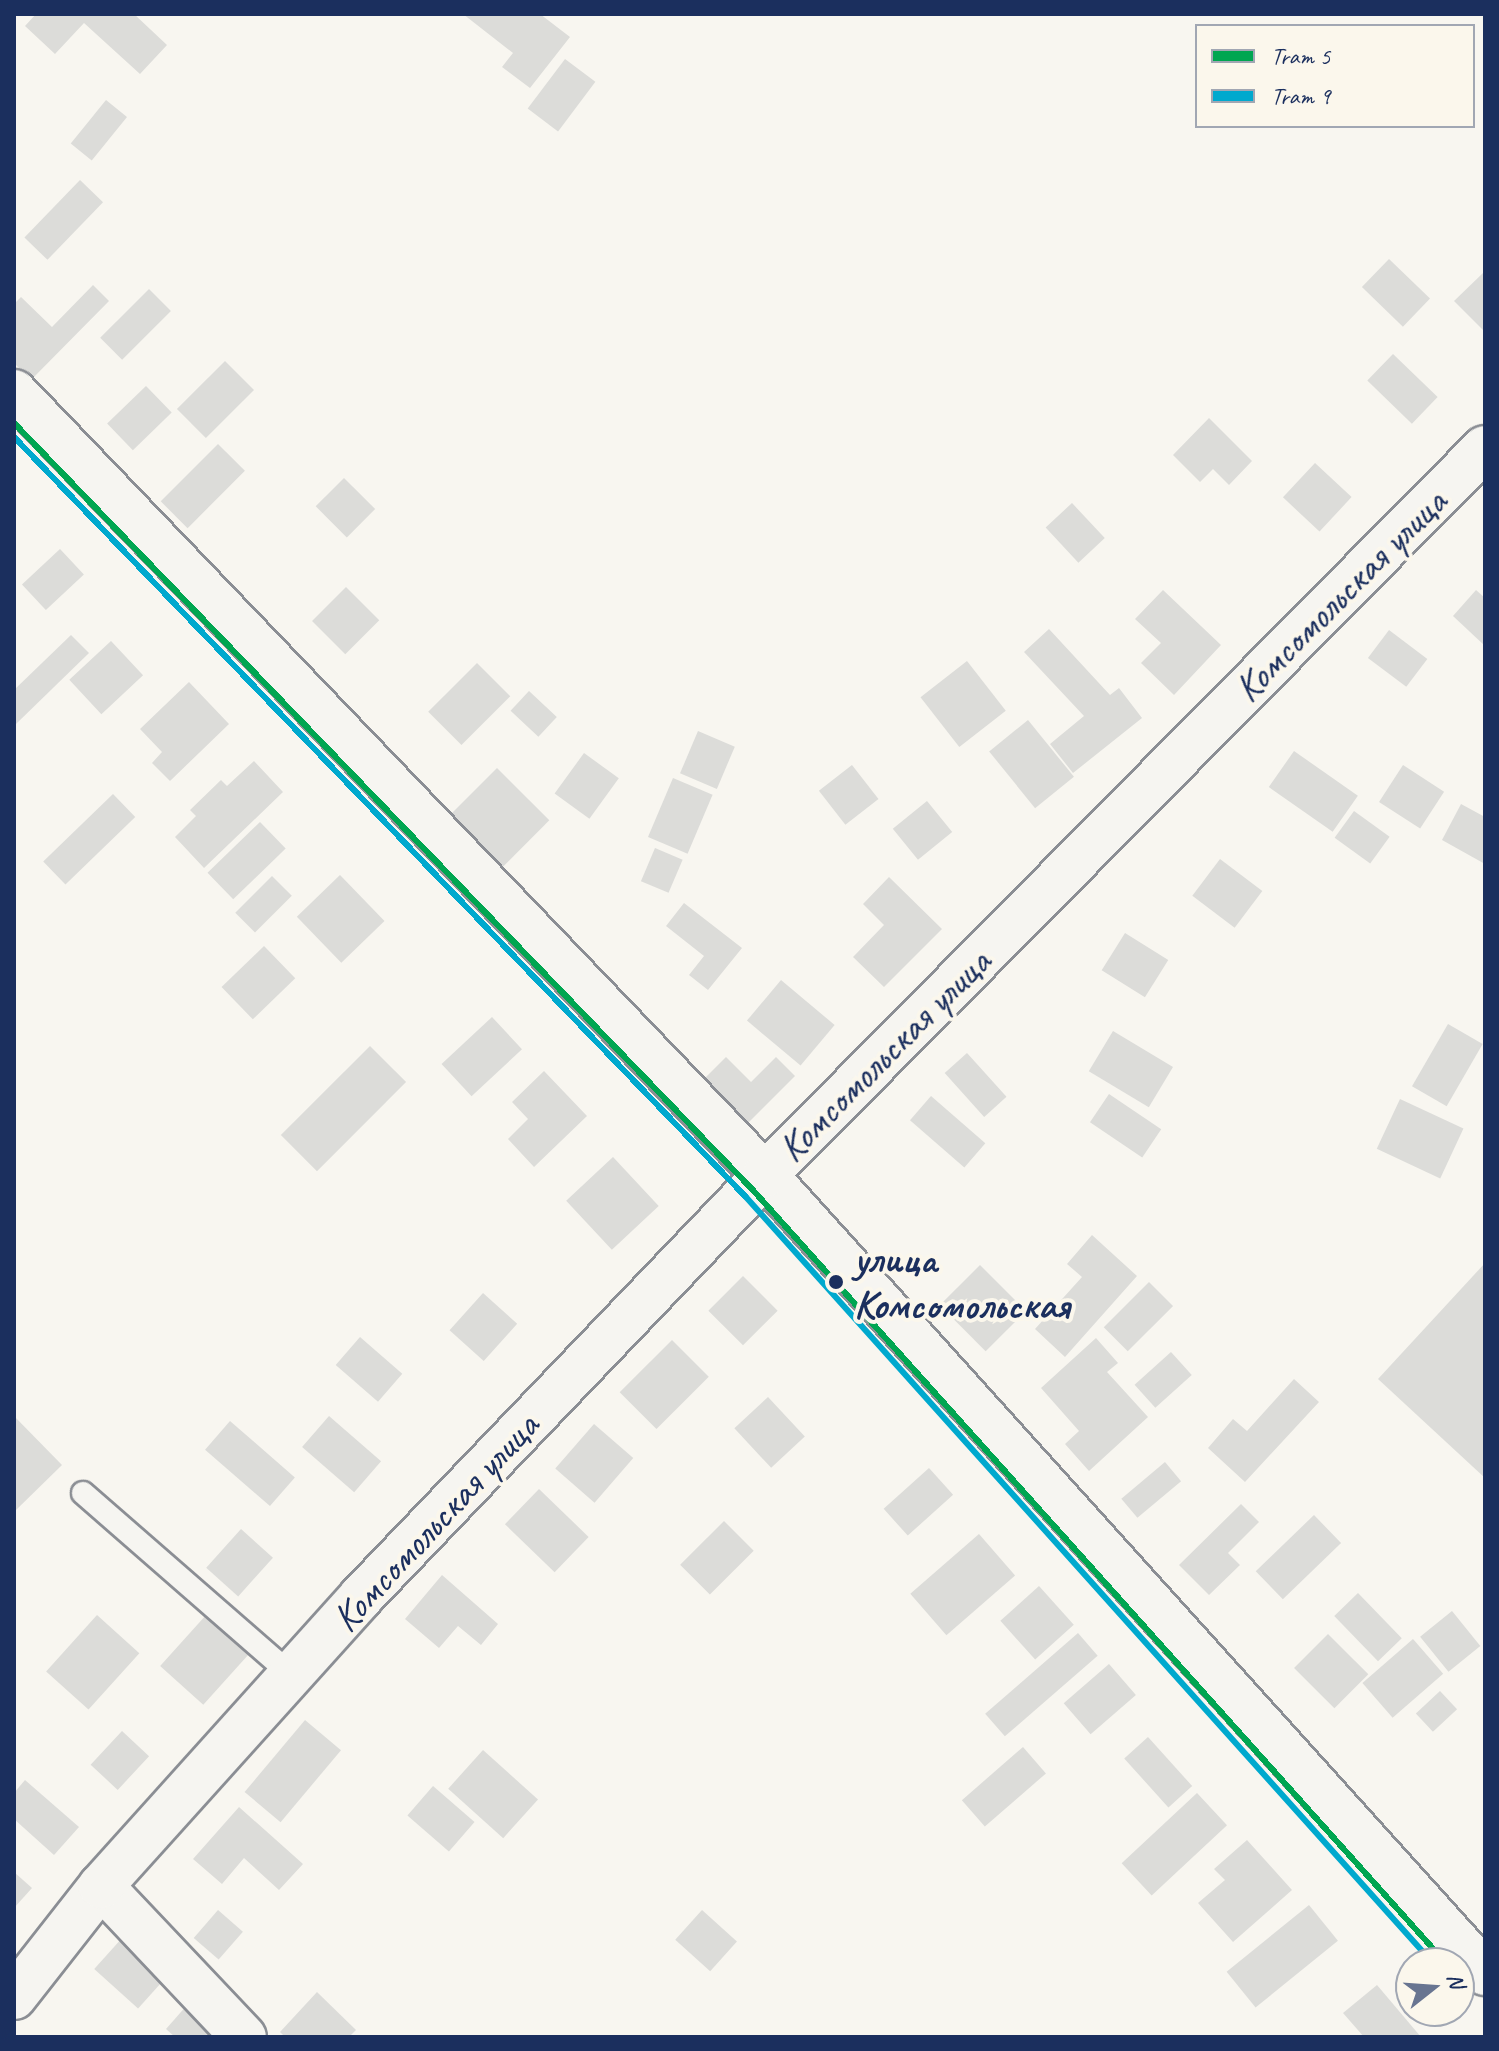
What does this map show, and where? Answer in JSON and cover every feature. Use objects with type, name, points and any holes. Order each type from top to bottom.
[{"type":"street","points":[[14,392],[765,1175],[1485,1973]]},
{"type":"street","name":"Комсомольская улица","points":[[14,1997],[101,1886],[372,1585],[765,1175],[1485,448]]},
{"type":"street","points":[[101,1886],[244,2037]]},
{"type":"lane","points":[[83,1493],[293,1676]]},
{"type":"building","points":[[36,14],[134,14],[167,45],[140,74],[84,23],[55,54],[25,26]]},
{"type":"building","points":[[463,14],[540,14],[570,37],[530,88],[502,67],[513,53]]},
{"type":"building","points":[[565,59],[595,82],[558,131],[528,109]]},
{"type":"building","points":[[106,100],[127,117],[92,161],[71,144]]},
{"type":"building","points":[[80,180],[103,202],[47,260],[24,238]]},
{"type":"building","points":[[1389,259],[1430,299],[1403,327],[1362,287]]},
{"type":"building","points":[[1483,273],[1485,275],[1485,332],[1454,301]]},
{"type":"building","points":[[93,285],[109,301],[31,380],[14,363],[14,304],[21,297],[52,327]]},
{"type":"building","points":[[149,289],[171,311],[122,360],[100,338]]},
{"type":"building","points":[[1393,354],[1438,397],[1412,424],[1367,381]]},
{"type":"building","points":[[225,361],[254,390],[206,438],[177,409]]},
{"type":"building","points":[[146,386],[172,413],[133,450],[107,424]]},
{"type":"building","points":[[1209,418],[1252,461],[1229,485],[1213,469],[1200,482],[1173,455]]},
{"type":"building","points":[[218,444],[245,471],[188,528],[161,501]]},
{"type":"building","points":[[1315,463],[1352,497],[1320,531],[1283,497]]},
{"type":"building","points":[[344,478],[375,509],[347,537],[316,506]]},
{"type":"building","points":[[1072,503],[1105,538],[1078,563],[1046,528]]},
{"type":"building","points":[[60,549],[84,575],[46,610],[22,584]]},
{"type":"building","points":[[346,587],[379,620],[345,654],[312,621]]},
{"type":"building","points":[[1163,590],[1221,645],[1174,695],[1141,663],[1161,643],[1135,619]]},
{"type":"building","points":[[1476,590],[1485,598],[1485,646],[1453,616]]},
{"type":"building","points":[[1049,629],[1110,695],[1119,688],[1142,718],[1073,773],[1050,744],[1084,716],[1024,652]]},
{"type":"building","points":[[1389,630],[1427,659],[1406,687],[1368,658]]},
{"type":"building","points":[[71,635],[89,653],[16,724],[14,690]]},
{"type":"building","points":[[111,641],[143,675],[101,714],[69,680]]},
{"type":"building","points":[[967,661],[1006,711],[959,747],[921,697]]},
{"type":"building","points":[[477,663],[510,696],[461,745],[428,712]]},
{"type":"building","points":[[189,682],[229,724],[170,781],[152,763],[162,752],[140,729]]},
{"type":"building","points":[[529,691],[557,717],[538,737],[511,711]]},
{"type":"building","points":[[1028,720],[1074,777],[1035,808],[989,751]]},
{"type":"building","points":[[698,731],[735,747],[717,789],[680,773]]},
{"type":"building","points":[[1294,751],[1358,796],[1333,832],[1269,787]]},
{"type":"building","points":[[584,753],[619,778],[589,819],[555,793]]},
{"type":"building","points":[[254,761],[283,792],[204,868],[175,837],[196,816],[190,810],[221,780],[227,786]]},
{"type":"building","points":[[852,765],[878,799],[845,825],[819,791]]},
{"type":"building","points":[[1403,765],[1444,792],[1420,829],[1379,802]]},
{"type":"building","points":[[497,768],[549,820],[496,874],[443,822]]},
{"type":"building","points":[[673,778],[713,795],[688,854],[648,837]]},
{"type":"building","points":[[113,794],[135,817],[65,884],[43,861]]},
{"type":"building","points":[[927,801],[952,832],[918,860],[893,829]]},
{"type":"building","points":[[1461,804],[1485,817],[1485,864],[1442,840]]},
{"type":"building","points":[[1354,811],[1390,837],[1370,864],[1335,838]]},
{"type":"building","points":[[260,822],[286,849],[233,899],[207,873]]},
{"type":"building","points":[[655,848],[683,860],[669,893],[641,881]]},
{"type":"building","points":[[1220,859],[1262,891],[1235,928],[1192,896]]},
{"type":"building","points":[[340,875],[384,921],[341,963],[297,917]]},
{"type":"building","points":[[272,876],[292,896],[255,933],[235,913]]},
{"type":"building","points":[[889,877],[942,929],[884,987],[853,957],[884,925],[863,904]]},
{"type":"building","points":[[684,903],[742,948],[708,990],[689,975],[704,956],[666,926]]},
{"type":"building","points":[[1125,933],[1168,960],[1145,997],[1102,970]]},
{"type":"building","points":[[264,946],[295,978],[253,1019],[222,987]]},
{"type":"building","points":[[781,980],[835,1025],[801,1066],[747,1021]]},
{"type":"building","points":[[492,1017],[522,1049],[472,1096],[442,1064]]},
{"type":"building","points":[[1448,1024],[1483,1044],[1447,1106],[1412,1086]]},
{"type":"building","points":[[1113,1031],[1173,1067],[1149,1107],[1089,1071]]},
{"type":"building","points":[[370,1046],[406,1082],[317,1171],[281,1135]]},
{"type":"building","points":[[967,1053],[1006,1097],[984,1117],[945,1073]]},
{"type":"building","points":[[726,1057],[751,1082],[776,1057],[795,1076],[742,1129],[698,1085]]},
{"type":"building","points":[[544,1071],[587,1116],[534,1167],[508,1139],[528,1119],[512,1102]]},
{"type":"building","points":[[1109,1094],[1161,1129],[1142,1157],[1090,1122]]},
{"type":"building","points":[[931,1096],[985,1143],[964,1167],[910,1120]]},
{"type":"building","points":[[1400,1099],[1463,1129],[1440,1178],[1377,1149]]},
{"type":"building","points":[[613,1157],[659,1206],[612,1250],[566,1201]]},
{"type":"building","points":[[1092,1235],[1137,1276],[1065,1357],[1035,1329],[1082,1277],[1067,1264]]},
{"type":"building","points":[[1485,1263],[1485,1478],[1378,1379]]},
{"type":"building","points":[[980,1265],[1026,1311],[986,1351],[940,1305]]},
{"type":"building","points":[[743,1276],[778,1311],[743,1345],[708,1311]]},
{"type":"building","points":[[1149,1282],[1173,1306],[1128,1351],[1104,1327]]},
{"type":"building","points":[[483,1293],[517,1324],[484,1361],[450,1330]]},
{"type":"building","points":[[360,1337],[402,1374],[378,1402],[336,1365]]},
{"type":"building","points":[[1096,1338],[1118,1363],[1107,1372],[1148,1417],[1089,1471],[1065,1444],[1079,1431],[1041,1388]]},
{"type":"building","points":[[672,1340],[709,1377],[656,1429],[620,1392]]},
{"type":"building","points":[[1171,1352],[1192,1375],[1155,1408],[1135,1385]]},
{"type":"building","points":[[1294,1379],[1319,1402],[1245,1482],[1208,1448],[1233,1419],[1247,1431]]},
{"type":"building","points":[[768,1397],[805,1436],[771,1468],[734,1428]]},
{"type":"building","points":[[14,1416],[62,1465],[14,1512]]},
{"type":"building","points":[[329,1416],[381,1461],[354,1492],[302,1447]]},
{"type":"building","points":[[230,1421],[295,1477],[270,1506],[205,1450]]},
{"type":"building","points":[[594,1424],[633,1458],[595,1503],[555,1469]]},
{"type":"building","points":[[1165,1462],[1181,1481],[1137,1518],[1121,1499]]},
{"type":"building","points":[[929,1468],[953,1495],[908,1536],[884,1509]]},
{"type":"building","points":[[539,1489],[589,1537],[555,1572],[505,1524]]},
{"type":"building","points":[[1241,1504],[1259,1522],[1228,1553],[1240,1565],[1209,1595],[1179,1565]]},
{"type":"building","points":[[1314,1515],[1341,1543],[1283,1599],[1256,1571]]},
{"type":"building","points":[[724,1521],[754,1551],[710,1595],[680,1565]]},
{"type":"building","points":[[241,1529],[273,1558],[238,1596],[206,1568]]},
{"type":"building","points":[[979,1534],[1015,1576],[946,1635],[910,1594]]},
{"type":"building","points":[[442,1575],[498,1624],[481,1645],[458,1626],[439,1648],[405,1619]]},
{"type":"building","points":[[1039,1586],[1074,1625],[1035,1659],[1000,1621]]},
{"type":"building","points":[[1358,1593],[1402,1638],[1378,1661],[1334,1616]]},
{"type":"building","points":[[1452,1611],[1480,1646],[1448,1672],[1420,1637]]},
{"type":"building","points":[[207,1614],[250,1653],[203,1705],[160,1666]]},
{"type":"building","points":[[97,1615],[139,1653],[89,1710],[46,1671]]},
{"type":"building","points":[[1078,1633],[1098,1656],[1005,1736],[985,1714]]},
{"type":"building","points":[[1328,1634],[1368,1674],[1334,1708],[1294,1668]]},
{"type":"building","points":[[1413,1639],[1443,1674],[1393,1718],[1362,1683]]},
{"type":"building","points":[[1109,1664],[1136,1695],[1091,1734],[1064,1703]]},
{"type":"building","points":[[1440,1691],[1457,1709],[1433,1732],[1416,1714]]},
{"type":"building","points":[[305,1720],[341,1750],[281,1822],[245,1792]]},
{"type":"building","points":[[122,1731],[149,1756],[118,1790],[91,1765]]},
{"type":"building","points":[[1148,1737],[1192,1786],[1168,1807],[1124,1758]]},
{"type":"building","points":[[1023,1747],[1046,1773],[985,1827],[962,1800]]},
{"type":"building","points":[[483,1750],[538,1800],[503,1838],[448,1789]]},
{"type":"building","points":[[25,1780],[79,1827],[54,1855],[14,1819],[14,1793]]},
{"type":"building","points":[[433,1786],[475,1822],[449,1852],[407,1815]]},
{"type":"building","points":[[1197,1793],[1227,1825],[1152,1895],[1122,1863]]},
{"type":"building","points":[[239,1807],[303,1864],[279,1890],[244,1858],[222,1884],[193,1859]]},
{"type":"building","points":[[1247,1840],[1292,1890],[1233,1942],[1198,1903],[1225,1880],[1214,1869]]},
{"type":"building","points":[[14,1872],[32,1888],[14,1908]]},
{"type":"building","points":[[1309,1905],[1338,1941],[1256,2007],[1227,1972]]},
{"type":"building","points":[[218,1910],[243,1932],[219,1960],[194,1938]]},
{"type":"building","points":[[702,1910],[737,1941],[710,1971],[675,1940]]},
{"type":"building","points":[[123,1937],[167,1976],[138,2008],[94,1969]]},
{"type":"building","points":[[1377,1985],[1395,2006],[1395,2027],[1413,2027],[1421,2037],[1364,2037],[1343,2013]]},
{"type":"building","points":[[317,1992],[356,2030],[349,2037],[285,2037],[280,2032]]},
{"type":"building","points":[[188,2004],[216,2037],[175,2037],[166,2029]]},
{"type":"tram line","name":"5","points":[[14,423],[752,1189],[1432,1947]]},
{"type":"tram line","name":"9","points":[[14,437],[745,1196],[1419,1947]]},
{"type":"place","name":"улица Комсомольская","points":[[836,1282]]}]
